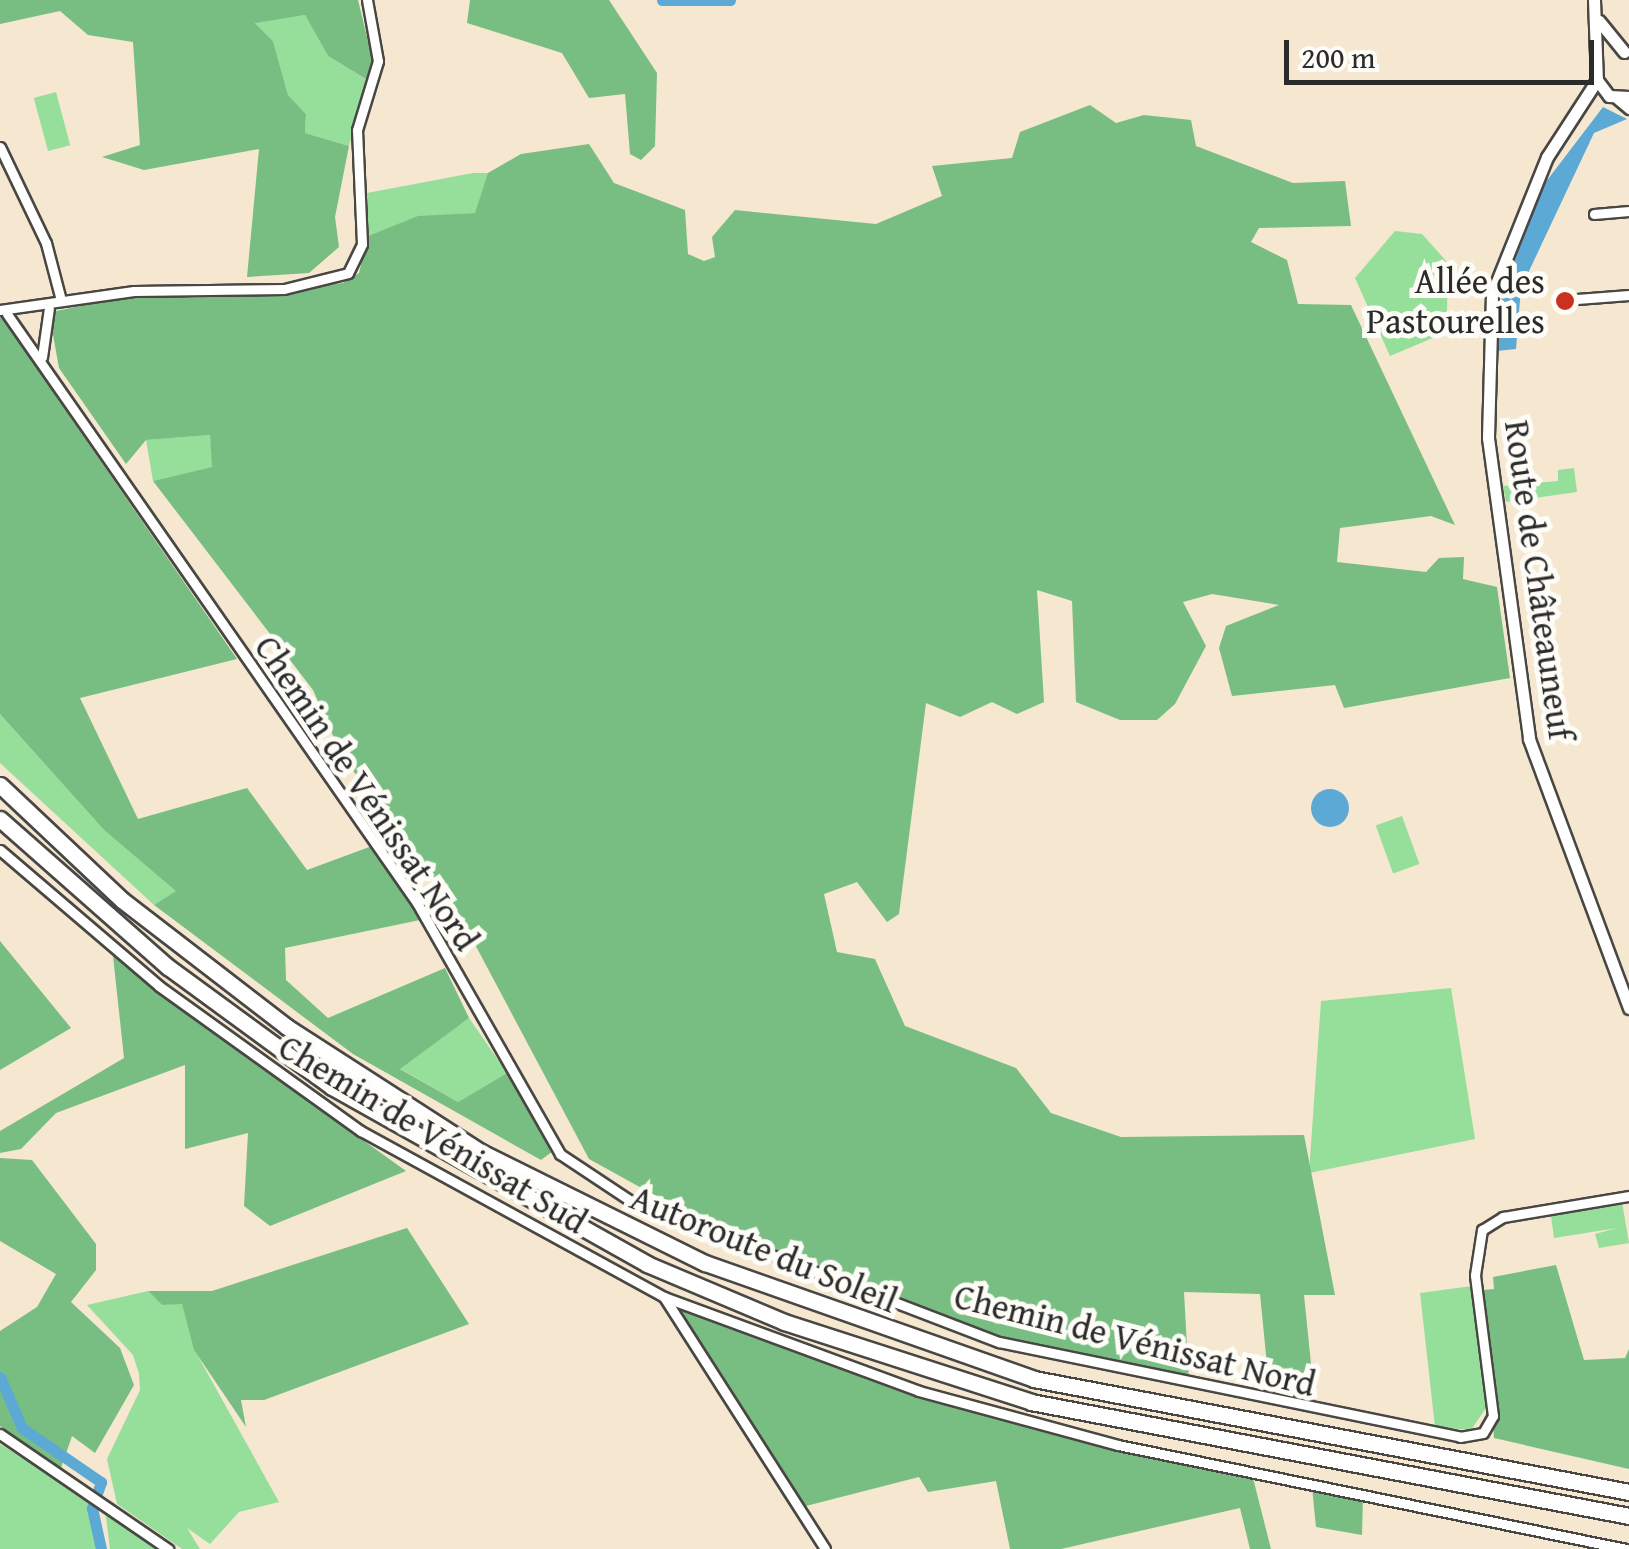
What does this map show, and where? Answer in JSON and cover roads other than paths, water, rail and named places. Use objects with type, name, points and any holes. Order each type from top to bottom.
[{"type":"highway","name":"Autoroute du Soleil","points":[[0,785],[122,900],[286,1028],[481,1152],[705,1264],[1034,1378],[1629,1492]]},
{"type":"highway","name":"Autoroute du Soleil","points":[[0,820],[168,966],[332,1087],[648,1264],[784,1322],[1031,1402],[1629,1516]]},
{"type":"main road","name":"Route de Châteauneuf","points":[[1594,0],[1600,63],[1597,80],[1584,106],[1547,156],[1492,294],[1490,475],[1529,739],[1629,1008]]},
{"type":"main road","points":[[1596,18],[1627,52],[1600,63]]},
{"type":"main road","points":[[1597,80],[1618,97]]},
{"type":"main road","points":[[1584,106],[1618,97]]},
{"type":"street","points":[[4,312],[48,308],[61,300],[284,289],[348,273],[362,244],[357,130],[378,61],[367,0]]},
{"type":"street","points":[[1618,97],[1629,109]]},
{"type":"street","points":[[0,147],[46,243],[61,300]]},
{"type":"street","points":[[1594,214],[1629,212]]},
{"type":"street","points":[[1564,300],[1629,295]]},
{"type":"street","points":[[42,357],[48,308]]},
{"type":"street","name":"Chemin de Vénissat Nord","points":[[4,312],[42,357],[83,430],[417,903],[560,1154],[631,1201],[999,1342],[1460,1437],[1483,1433],[1493,1416],[1475,1275],[1482,1230],[1504,1217],[1629,1196]]},
{"type":"street","name":"Chemin de Vénissat Sud","points":[[0,850],[159,986],[361,1131],[664,1297],[825,1549]]},
{"type":"street","points":[[664,1297],[919,1391],[1118,1445],[1626,1549]]},
{"type":"street","points":[[0,1434],[168,1549]]},
{"type":"water","points":[[1603,107],[1627,119],[1594,133],[1521,288],[1516,349],[1497,351],[1502,293],[1545,183]]},
{"type":"water","points":[[1330,789],[1343,795],[1349,808],[1343,821],[1330,827],[1317,821],[1311,808],[1317,795]]},
{"type":"waterway","points":[[662,0],[730,0]]},
{"type":"waterway","points":[[0,1377],[22,1428],[101,1482],[92,1508],[101,1549]]},
{"type":"place","name":"Allée des Pastourelles","points":[[1565,301]]}]
